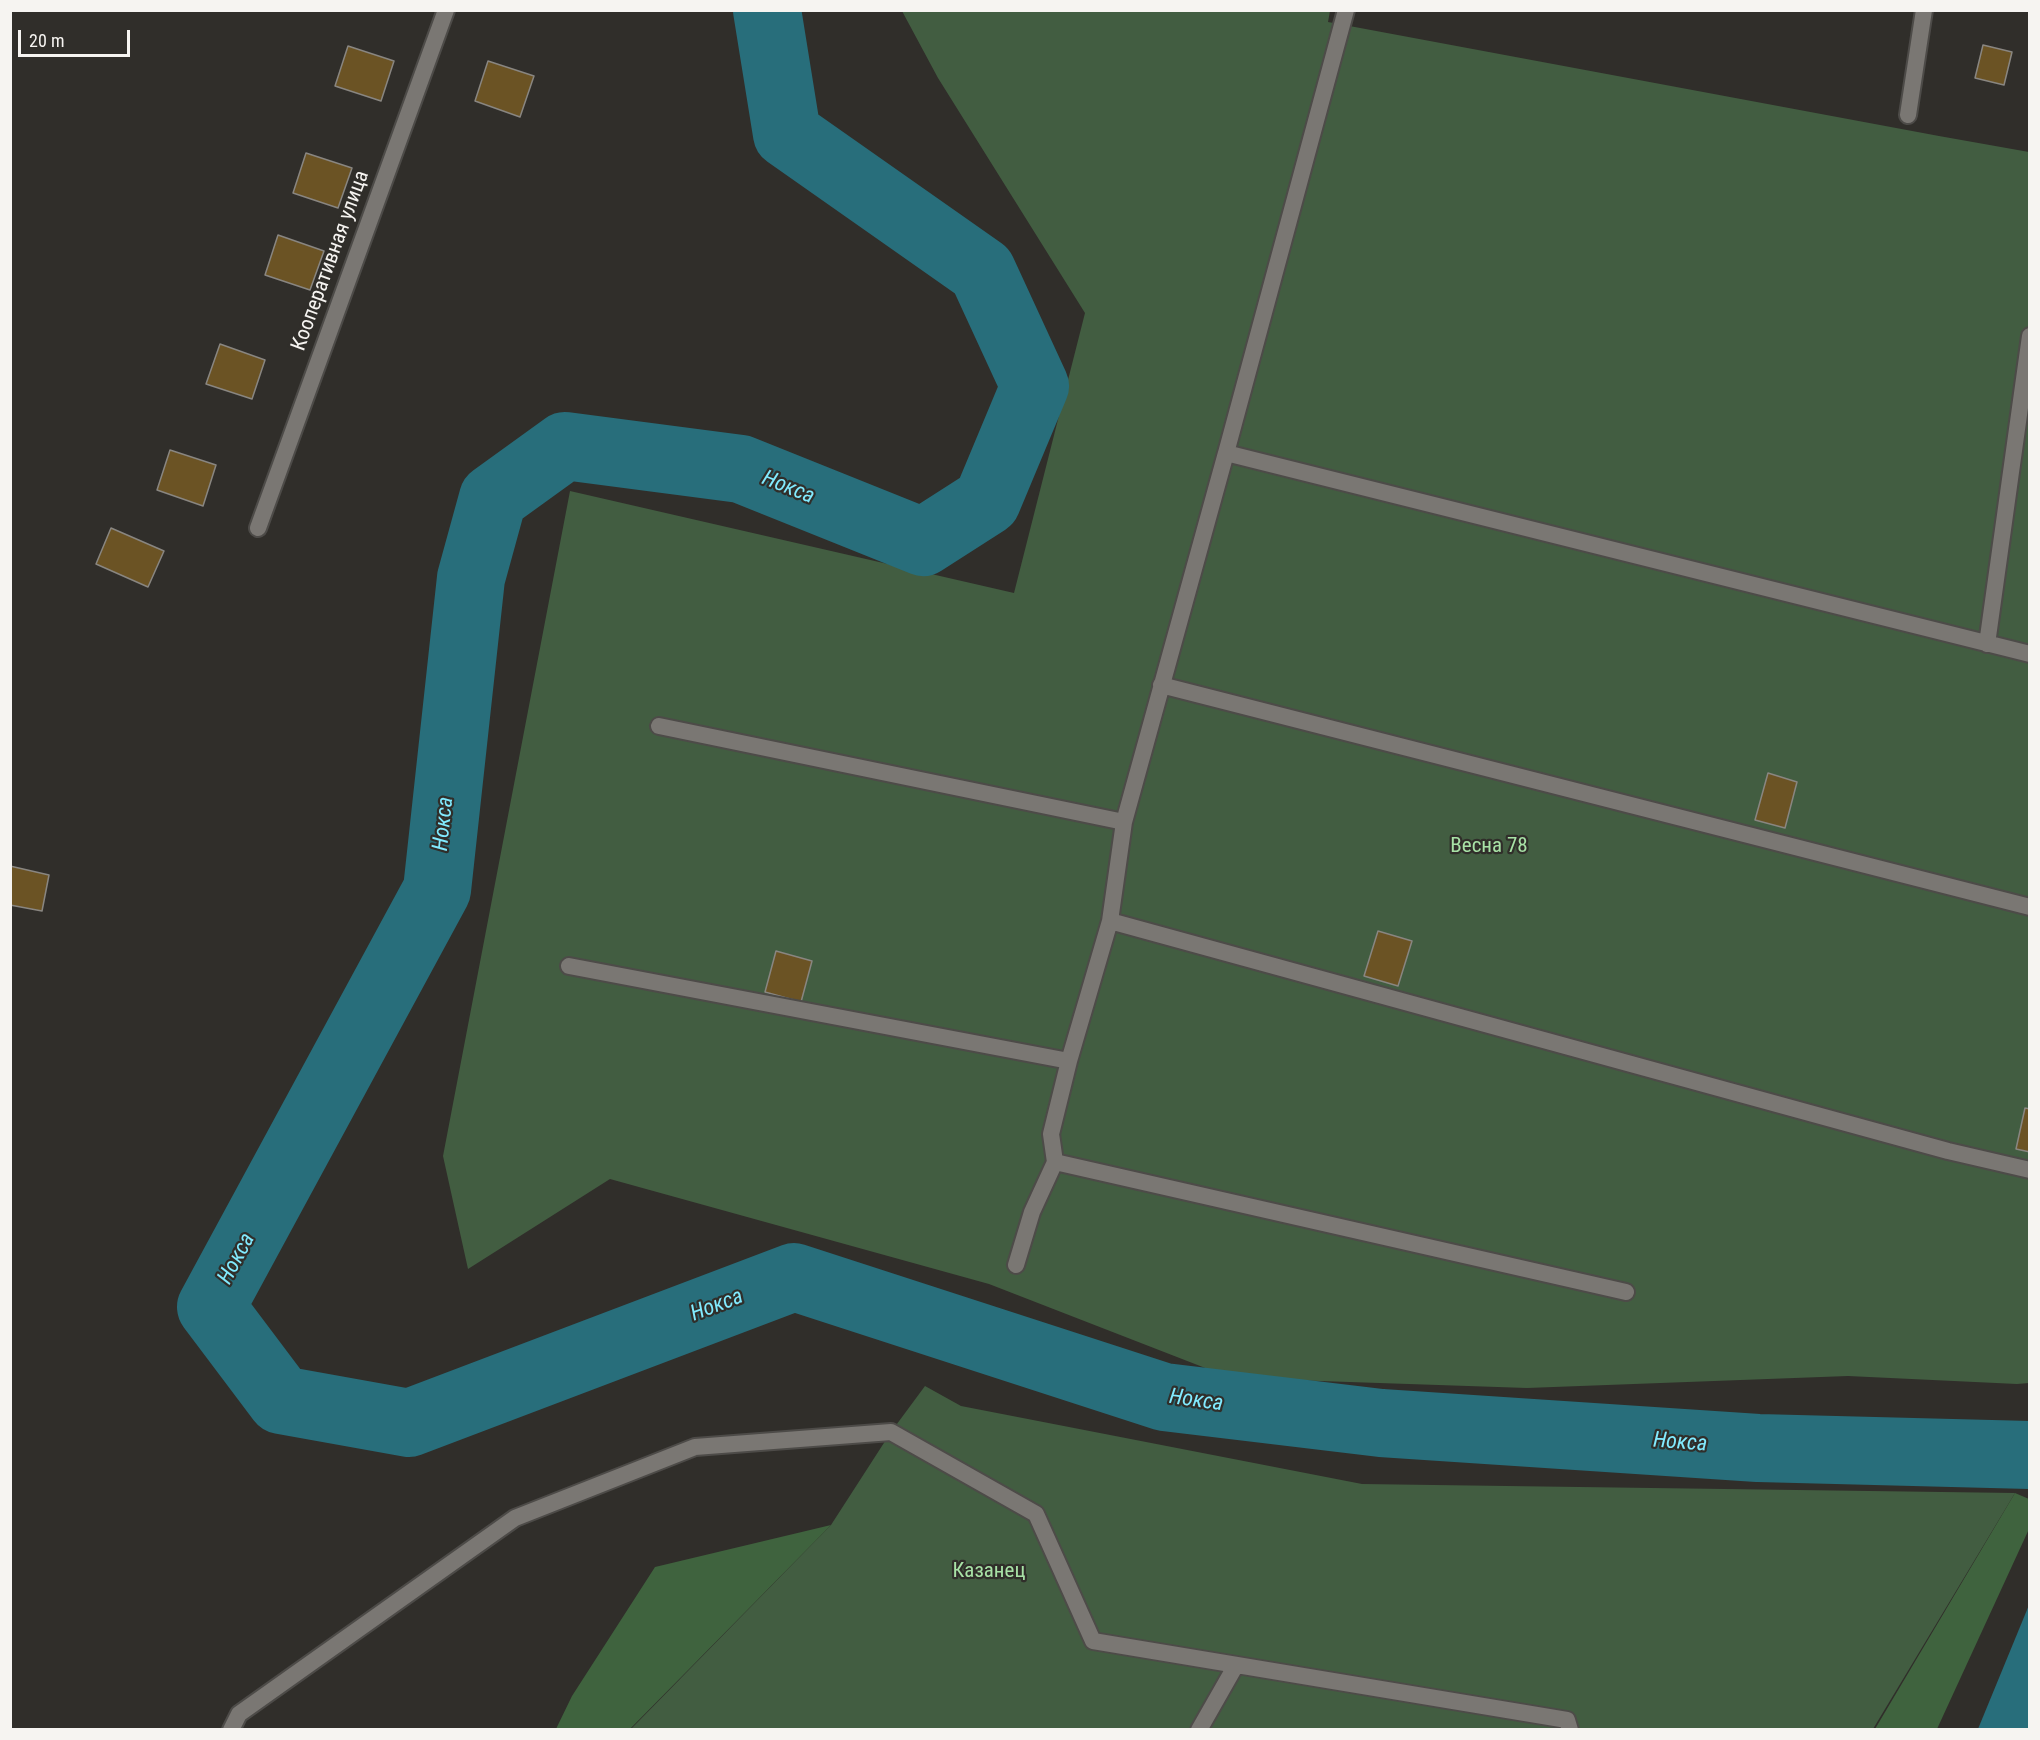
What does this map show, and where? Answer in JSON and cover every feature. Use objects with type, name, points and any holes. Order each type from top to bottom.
[{"type":"street","name":"Кооперативная улица","points":[[258,528],[446,10]]},
{"type":"street","points":[[1017,1265],[1032,1212],[1055,1162],[1051,1134],[1069,1061],[1110,921],[1124,822],[1346,10]]},
{"type":"street","points":[[1908,115],[1924,10]]},
{"type":"street","points":[[1987,644],[2030,336]]},
{"type":"street","points":[[1226,453],[2030,654]]},
{"type":"street","points":[[1161,685],[2030,907]]},
{"type":"street","points":[[659,726],[1124,822]]},
{"type":"street","points":[[1110,921],[1948,1151],[2030,1170]]},
{"type":"street","points":[[569,966],[1069,1061]]},
{"type":"street","points":[[1055,1162],[1626,1292]]},
{"type":"street","points":[[231,1730],[239,1714],[515,1518],[695,1447],[891,1432],[1036,1514],[1093,1641],[1567,1720],[1570,1730]]},
{"type":"street","points":[[1199,1730],[1236,1665]]},
{"type":"green space","name":"Весна 78","points":[[902,11],[1330,11],[1328,22],[2029,152],[2029,1383],[1848,1376],[1527,1388],[1231,1378],[989,1284],[610,1179],[468,1269],[443,1156],[570,491],[1014,593],[1085,313],[938,78]]},
{"type":"green space","name":"Казанец","points":[[925,1386],[961,1406],[1362,1484],[2015,1493],[1873,1729],[630,1730],[831,1525],[891,1432]]},
{"type":"green space","points":[[2015,1493],[2029,1499],[2029,1529],[1937,1729],[1875,1729]]},
{"type":"green space","points":[[831,1525],[630,1729],[556,1729],[572,1696],[655,1567]]},
{"type":"water","points":[[2029,1605],[2029,1729],[1978,1729]]},
{"type":"building","points":[[1983,45],[2012,52],[2004,85],[1975,78]]},
{"type":"building","points":[[348,46],[394,61],[381,101],[335,86]]},
{"type":"building","points":[[488,61],[534,76],[520,117],[475,101]]},
{"type":"building","points":[[306,153],[352,168],[338,208],[293,193]]},
{"type":"building","points":[[278,235],[324,251],[310,290],[265,275]]},
{"type":"building","points":[[220,344],[265,360],[252,399],[206,384]]},
{"type":"building","points":[[170,450],[216,465],[203,506],[157,490]]},
{"type":"building","points":[[111,528],[164,551],[148,587],[96,564]]},
{"type":"building","points":[[1768,773],[1797,782],[1785,828],[1755,820]]},
{"type":"building","points":[[10,866],[49,875],[42,911],[10,905]]},
{"type":"building","points":[[1378,931],[1412,941],[1398,986],[1364,976]]},
{"type":"building","points":[[776,951],[812,961],[801,1002],[765,992]]},
{"type":"building","points":[[2025,1108],[2030,1109],[2030,1152],[2016,1149]]},
{"type":"waterway","name":"Нокса","points":[[767,10],[787,134],[982,271],[1035,386],[987,501],[923,542],[741,469],[565,446],[493,498],[471,578],[437,890],[211,1307],[281,1400],[409,1423],[794,1277],[1164,1397],[1381,1423],[1758,1448],[2030,1455]]}]
